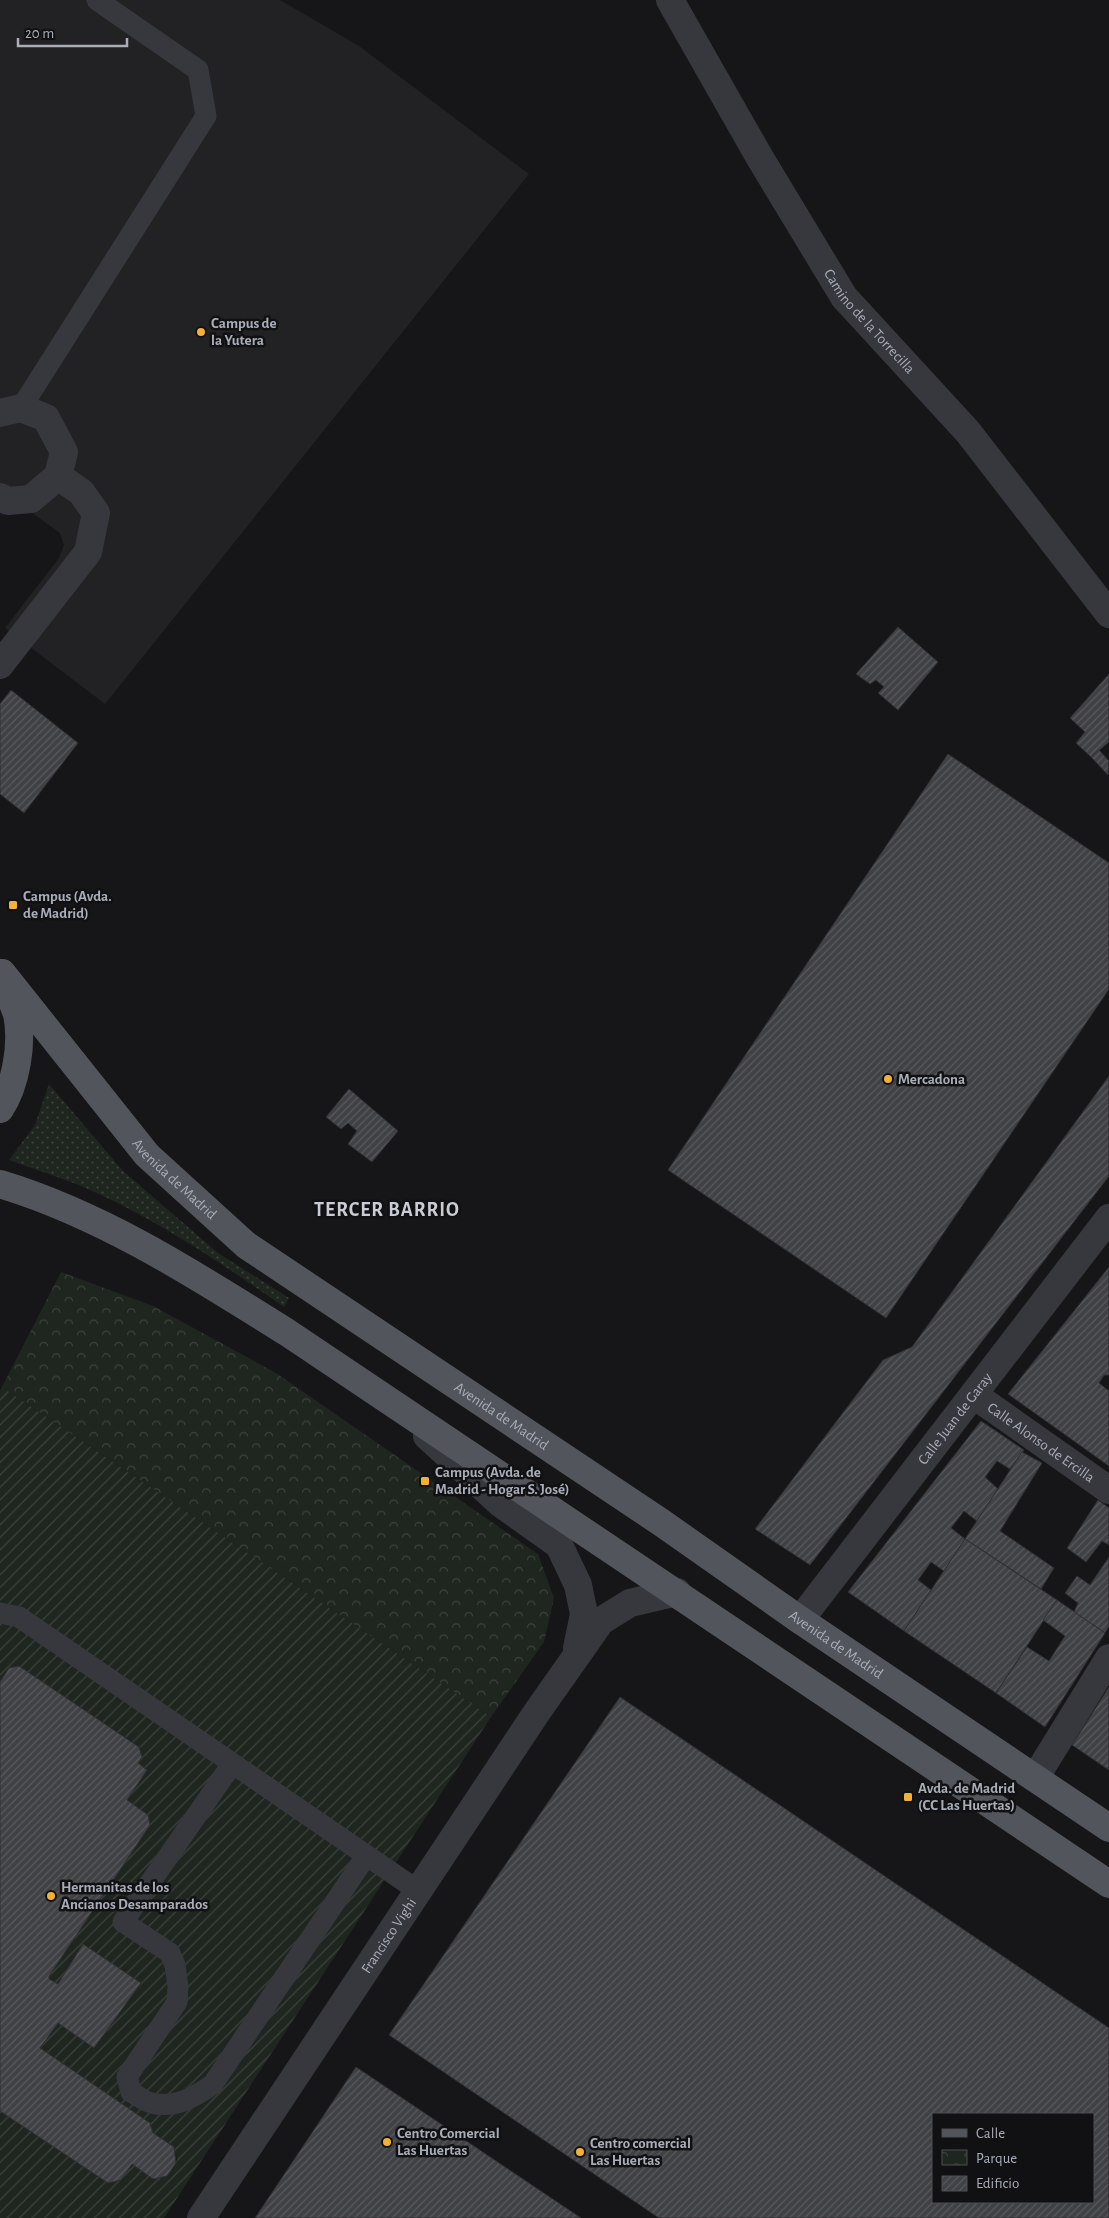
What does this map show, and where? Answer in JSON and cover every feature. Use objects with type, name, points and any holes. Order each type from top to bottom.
[{"type":"main road","points":[[0,1109],[6,1099],[18,1060],[17,1016],[1,972]]},
{"type":"main road","name":"Avenida de Madrid","points":[[1,972],[147,1155],[246,1245],[662,1523],[800,1620],[1109,1828]]},
{"type":"main road","points":[[0,1184],[88,1218],[194,1274],[288,1333],[677,1592],[1109,1884]]},
{"type":"street","name":"Camino de la Torrecilla","points":[[670,0],[760,158],[844,297],[968,432],[1109,614]]},
{"type":"street","points":[[0,497],[8,500],[31,499],[58,476],[64,452],[46,418],[10,411]]},
{"type":"street","points":[[0,665],[88,552],[96,513],[81,492],[58,476]]},
{"type":"street","name":"Calle Juan de Garay","points":[[800,1620],[1109,1218]]},
{"type":"street","name":"Calle Alonso de Ercilla","points":[[974,1395],[1109,1490]]},
{"type":"street","name":"Francisco Vighi","points":[[391,1403],[500,1503],[559,1545],[578,1585],[584,1614],[576,1655]]},
{"type":"street","name":"Francisco Vighi","points":[[202,2218],[313,2048],[336,2017],[576,1655],[601,1621],[630,1602],[677,1592]]},
{"type":"street","points":[[1035,1778],[1109,1658]]},
{"type":"lane","points":[[10,411],[206,116],[198,70],[97,0]]},
{"type":"lane","points":[[6,1617],[232,1764],[420,1892]]},
{"type":"lane","points":[[232,1764],[123,1922],[170,1954],[175,1965],[178,1986],[177,2002],[127,2077],[131,2092],[150,2103],[172,2104],[194,2098],[213,2084],[366,1856]]},
{"type":"shaded area","name":"Campus de la Yutera","points":[[0,0],[280,0],[359,46],[529,174],[105,704],[5,628],[59,558],[64,545],[60,533],[0,490]]},
{"type":"green space","points":[[49,1084],[123,1171],[218,1253],[289,1298],[284,1307],[194,1246],[123,1206],[77,1184],[9,1160],[35,1125]]},
{"type":"green space","points":[[61,1272],[153,1306],[276,1373],[538,1554],[554,1598],[544,1642],[491,1717],[2,1387]]},
{"type":"green space","points":[[2,1387],[491,1717],[164,2218],[0,2218],[0,2111],[108,2183],[121,2180],[132,2164],[153,2179],[167,2176],[177,2160],[174,2147],[153,2133],[150,2123],[40,2048],[58,2023],[94,2047],[141,1984],[58,1984],[49,1979],[49,1976],[150,1825],[147,1815],[127,1800],[147,1770],[138,1763],[142,1757],[140,1747],[19,1666],[0,1682],[0,1391]]},
{"type":"building","points":[[898,627],[938,662],[898,710],[878,693],[884,687],[876,680],[870,684],[856,674]]},
{"type":"building","points":[[1109,674],[1109,742],[1091,757],[1076,743],[1085,732],[1070,718]]},
{"type":"building","points":[[11,690],[78,743],[24,813],[0,794],[0,704]]},
{"type":"building","points":[[1099,750],[1109,761],[1108,775],[1091,757]]},
{"type":"building","name":"Mercadona","points":[[948,754],[1109,863],[1109,989],[886,1318],[668,1170]]},
{"type":"building","points":[[1109,1076],[1109,1176],[810,1565],[755,1529],[883,1360],[912,1347]]},
{"type":"building","points":[[349,1089],[398,1131],[372,1162],[348,1144],[357,1131],[348,1123],[341,1129],[326,1117]]},
{"type":"building","points":[[1109,1267],[1109,1375],[1104,1375],[1099,1383],[1109,1391],[1109,1466],[1008,1394]]},
{"type":"building","points":[[981,1421],[1024,1450],[1010,1469],[997,1461],[985,1477],[998,1489],[977,1521],[964,1511],[951,1528],[965,1539],[944,1571],[931,1562],[918,1580],[931,1590],[904,1631],[848,1592]]},
{"type":"building","points":[[1022,1452],[1042,1463],[1000,1531],[1054,1568],[1041,1589],[965,1539]]},
{"type":"building","points":[[1098,1500],[1109,1508],[1109,1545],[1102,1541],[1086,1562],[1067,1548]]},
{"type":"building","points":[[965,1539],[1057,1600],[996,1693],[904,1631]]},
{"type":"building","points":[[1109,1557],[1109,1626],[1105,1633],[1074,1612],[1078,1603],[1065,1593],[1077,1576],[1090,1585]]},
{"type":"building","points":[[1057,1600],[1105,1633],[1045,1727],[996,1693],[1027,1647],[1049,1661],[1065,1636],[1043,1620]]},
{"type":"building","name":"Hermanitas de los Ancianos Desamparados","points":[[19,1666],[139,1747],[142,1757],[138,1763],[147,1770],[127,1800],[148,1815],[150,1825],[49,1976],[49,1979],[58,1984],[83,1944],[141,1983],[94,2048],[58,2023],[40,2048],[150,2123],[153,2133],[174,2147],[176,2163],[167,2176],[153,2179],[132,2164],[121,2180],[108,2183],[0,2111],[0,1682],[9,1668]]},
{"type":"building","points":[[1109,1687],[1109,1770],[1072,1745]]},
{"type":"building","points":[[620,1697],[1109,2028],[1109,2218],[659,2218],[389,2035]]},
{"type":"building","name":"Centro Comercial Las Huertas","points":[[356,2067],[581,2218],[255,2218]]},
{"type":"place","name":"Campus de la Yutera","points":[[201,332]]},
{"type":"place","name":"Campus (Avda. de Madrid)","points":[[13,905]]},
{"type":"place","name":"Mercadona","points":[[888,1079]]},
{"type":"place","name":"Campus (Avda. de Madrid - Hogar S. José)","points":[[425,1481]]},
{"type":"place","name":"Avda. de Madrid (CC Las Huertas)","points":[[908,1797]]},
{"type":"place","name":"Hermanitas de los Ancianos Desamparados","points":[[51,1896]]},
{"type":"place","name":"Centro Comercial Las Huertas","points":[[387,2142]]},
{"type":"place","name":"Centro comercial Las Huertas","points":[[580,2152]]},
{"type":"district","name":"TERCER BARRIO","points":[[387,1210]]}]
